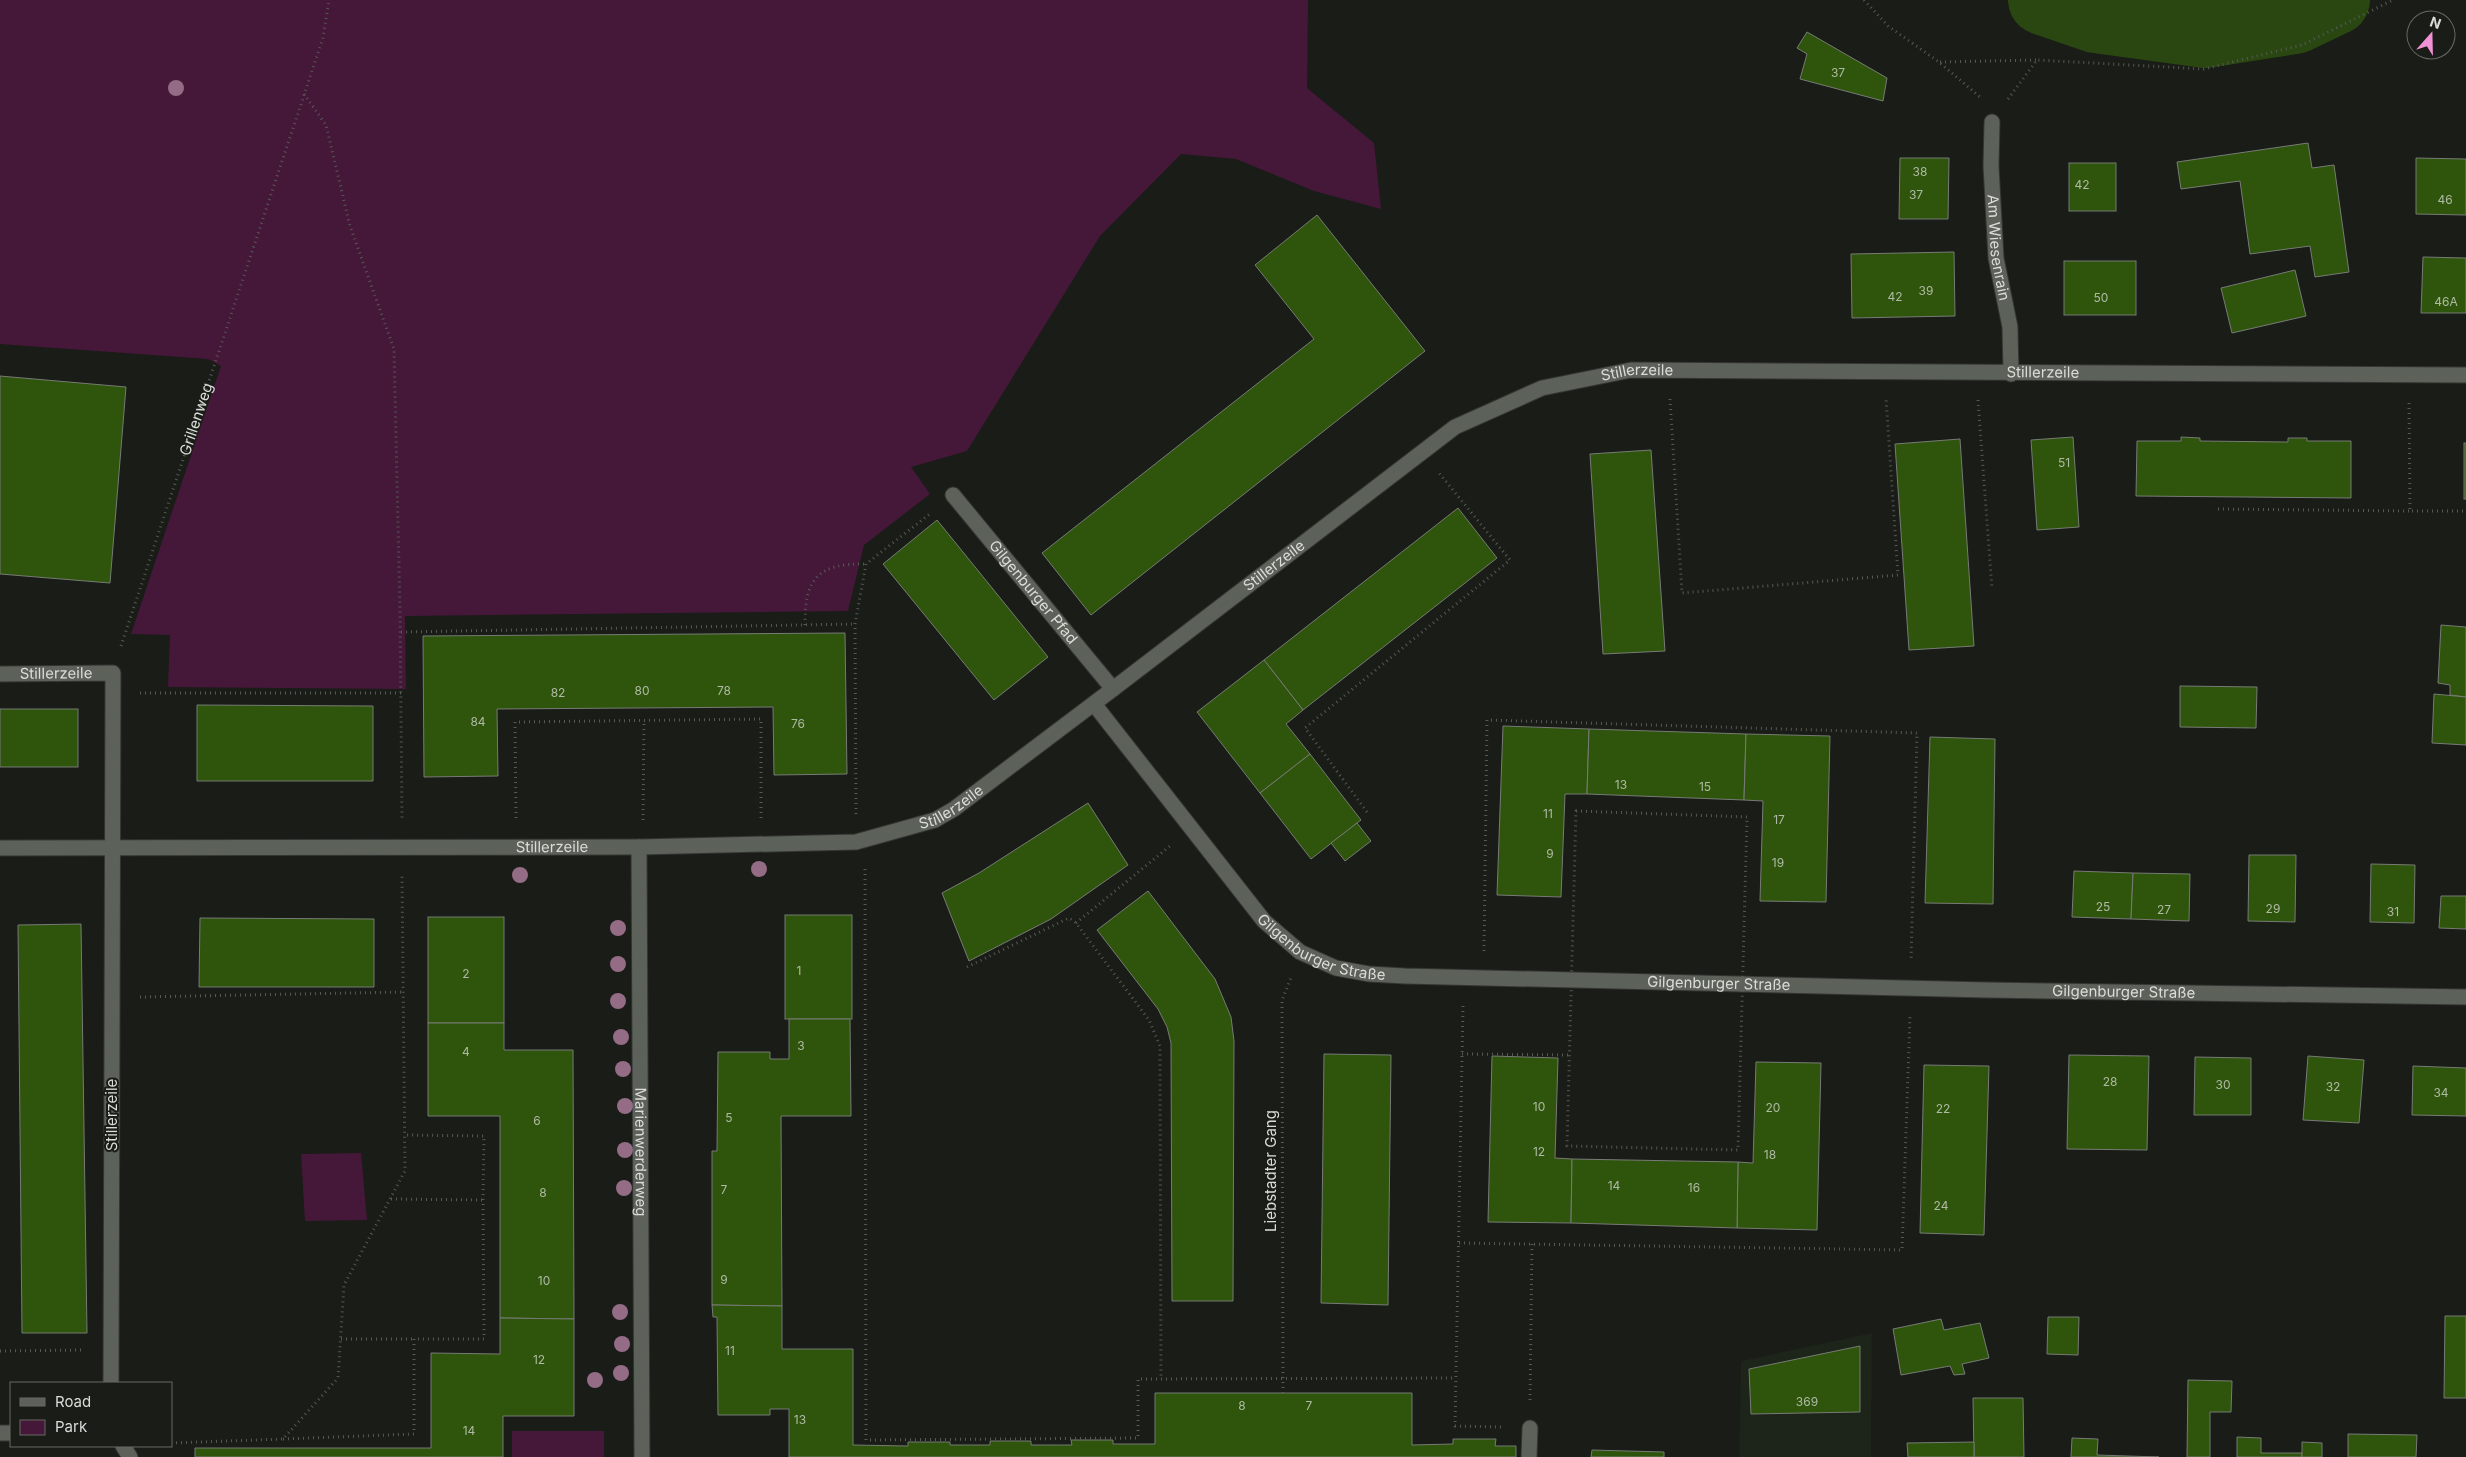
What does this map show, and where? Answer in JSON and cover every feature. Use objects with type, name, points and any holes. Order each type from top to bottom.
[{"type":"street","name":"Am Wiesenrain","points":[[1992,122],[1991,166],[1996,258],[2010,327],[2011,374]]},
{"type":"street","name":"Stillerzeile","points":[[0,848],[402,848],[516,846],[639,848],[761,846],[861,841],[935,820],[954,809],[1094,704],[1455,427],[1542,388],[1631,370],[1978,374],[2466,375]]},
{"type":"street","name":"Gilgenburger Pfad","points":[[953,495],[1113,689]]},
{"type":"street","name":"Stillerzeile","points":[[0,674],[113,673]]},
{"type":"street","points":[[113,673],[114,847]]},
{"type":"street","name":"Gilgenburger Straße","points":[[1094,704],[1264,921],[1300,952],[1336,968],[1369,974],[1464,978],[1911,988],[2466,997]]},
{"type":"street","name":"Stillerzeile","points":[[111,1382],[114,847]]},
{"type":"street","name":"Marienwerderweg","points":[[639,848],[642,1457]]},
{"type":"street","points":[[1529,1457],[1530,1428]]},
{"type":"path","name":"Grillenweg","points":[[113,673],[323,38],[329,0]]},
{"type":"path","points":[[1864,0],[1888,26],[1939,62],[1982,99],[1992,122]]},
{"type":"path","points":[[1939,62],[2037,60],[2204,69],[2302,46],[2393,0]]},
{"type":"path","points":[[1992,122],[2037,60]]},
{"type":"path","points":[[283,1439],[338,1378],[344,1285],[405,1172],[402,693],[394,349],[350,226],[326,125],[304,94]]},
{"type":"path","points":[[1671,370],[1670,408],[1682,593],[1898,575],[1884,373]]},
{"type":"path","points":[[1978,374],[1992,589]]},
{"type":"path","points":[[2408,375],[2410,511]]},
{"type":"path","points":[[1368,812],[1305,728],[1510,560],[1422,452]]},
{"type":"path","points":[[805,625],[805,603],[812,582],[824,570],[843,563],[866,564],[953,495]]},
{"type":"path","points":[[2218,509],[2466,512]]},
{"type":"path","points":[[866,564],[855,624],[861,841],[866,1440],[1138,1438],[1138,1379],[1456,1378]]},
{"type":"path","points":[[401,632],[855,624]]},
{"type":"path","points":[[113,693],[402,693]]},
{"type":"path","points":[[516,846],[515,722],[761,719],[761,846]]},
{"type":"path","points":[[639,848],[644,815],[644,720]]},
{"type":"path","points":[[1459,1243],[1902,1250],[1917,733],[1487,720],[1484,978]]},
{"type":"path","points":[[1576,811],[1747,817],[1738,1150],[1567,1146],[1571,980],[1576,811]]},
{"type":"path","points":[[1076,923],[1166,850]]},
{"type":"path","points":[[966,967],[1069,918],[1076,923],[1149,1020],[1160,1046],[1161,1379]]},
{"type":"path","name":"Liebstadter Gang","points":[[1283,1393],[1282,1000],[1300,952]]},
{"type":"path","points":[[1464,978],[1455,1426],[1530,1428],[1532,1243]]},
{"type":"path","points":[[112,998],[404,992]]},
{"type":"path","points":[[1462,1054],[1569,1055]]},
{"type":"path","points":[[341,1339],[484,1340],[482,1200],[484,1136],[405,1135]]},
{"type":"path","points":[[390,1199],[482,1200]]},
{"type":"path","points":[[172,1443],[414,1434],[414,1339]]},
{"type":"path","points":[[0,1351],[112,1349]]},
{"type":"shaded area","points":[[1872,1333],[1871,1457],[1739,1457],[1741,1361]]},
{"type":"green space","points":[[0,0],[1308,0],[1307,88],[1374,143],[1381,209],[1314,191],[1236,159],[1181,154],[1100,236],[967,451],[911,467],[930,494],[864,545],[848,611],[405,616],[406,689],[168,687],[170,635],[131,634],[221,366],[208,359],[0,344]]},
{"type":"green space","points":[[361,1153],[367,1220],[305,1221],[301,1154]]},
{"type":"green space","points":[[512,1431],[604,1431],[604,1457],[512,1457]]},
{"type":"building","points":[[1807,32],[1887,78],[1883,101],[1800,79],[1807,54],[1797,48]]},
{"type":"building","points":[[2308,143],[2312,168],[2334,165],[2349,272],[2315,277],[2310,246],[2250,254],[2240,181],[2181,189],[2177,162]]},
{"type":"building","points":[[1900,158],[1949,158],[1948,219],[1899,219]]},
{"type":"building","points":[[2416,158],[2466,159],[2466,215],[2416,214]]},
{"type":"building","points":[[2069,163],[2116,163],[2116,211],[2069,211]]},
{"type":"building","points":[[1317,215],[1425,351],[1091,615],[1042,553],[1314,339],[1255,265]]},
{"type":"building","points":[[1954,252],[1955,316],[1852,318],[1851,254]]},
{"type":"building","points":[[2423,257],[2466,258],[2466,313],[2421,313]]},
{"type":"building","points":[[2064,261],[2136,261],[2136,315],[2064,315]]},
{"type":"building","points":[[2295,270],[2306,316],[2232,333],[2221,288]]},
{"type":"building","points":[[0,376],[126,387],[110,583],[0,574]]},
{"type":"building","points":[[2073,437],[2079,527],[2037,530],[2031,440]]},
{"type":"building","points":[[2181,437],[2200,438],[2200,441],[2288,442],[2288,438],[2307,438],[2307,441],[2351,441],[2351,498],[2136,496],[2137,441],[2181,441]]},
{"type":"building","points":[[1960,439],[1974,646],[1909,650],[1895,444]]},
{"type":"building","points":[[2464,443],[2466,443],[2466,499],[2464,499]]},
{"type":"building","points":[[1651,450],[1665,651],[1603,654],[1590,454]]},
{"type":"building","points":[[1458,508],[1497,558],[1303,710],[1264,660]]},
{"type":"building","points":[[937,520],[1048,657],[994,700],[883,564]]},
{"type":"building","points":[[2441,625],[2466,627],[2466,697],[2450,695],[2450,685],[2438,683]]},
{"type":"building","points":[[845,633],[847,774],[774,775],[773,707],[497,709],[498,776],[424,777],[423,636]]},
{"type":"building","points":[[1264,660],[1303,710],[1286,724],[1310,754],[1260,793],[1197,712]]},
{"type":"building","points":[[2180,686],[2257,687],[2256,728],[2180,727]]},
{"type":"building","points":[[2434,694],[2466,697],[2466,745],[2432,743]]},
{"type":"building","points":[[197,705],[373,706],[373,781],[197,781]]},
{"type":"building","points":[[0,709],[78,709],[78,767],[0,767]]},
{"type":"building","points":[[1503,726],[1589,729],[1587,794],[1565,794],[1561,897],[1497,895]]},
{"type":"building","points":[[1589,729],[1746,734],[1744,800],[1587,794]]},
{"type":"building","points":[[1746,734],[1830,736],[1826,902],[1760,901],[1763,801],[1744,800]]},
{"type":"building","points":[[1930,737],[1995,739],[1993,904],[1925,903]]},
{"type":"building","points":[[1310,754],[1361,820],[1311,859],[1260,793]]},
{"type":"building","points":[[1088,803],[1128,865],[1051,919],[969,961],[942,893],[979,873]]},
{"type":"building","points":[[1357,823],[1371,841],[1345,861],[1331,843]]},
{"type":"building","points":[[2249,855],[2296,855],[2295,922],[2248,921]]},
{"type":"building","points":[[2371,864],[2415,865],[2414,923],[2370,922]]},
{"type":"building","points":[[2074,871],[2133,873],[2131,919],[2072,917]]},
{"type":"building","points":[[2133,873],[2190,874],[2189,921],[2131,919]]},
{"type":"building","points":[[1148,891],[1215,979],[1231,1017],[1234,1041],[1233,1301],[1172,1301],[1171,1043],[1167,1027],[1158,1009],[1097,930]]},
{"type":"building","points":[[2441,896],[2466,896],[2466,929],[2439,928]]},
{"type":"building","points":[[785,915],[852,915],[852,1019],[785,1019]]},
{"type":"building","points":[[428,917],[504,917],[504,1023],[428,1023]]},
{"type":"building","points":[[200,918],[374,919],[374,987],[199,987]]},
{"type":"building","points":[[81,924],[87,1333],[22,1333],[18,925]]},
{"type":"building","points":[[789,1019],[850,1019],[851,1116],[781,1116],[782,1306],[712,1305],[712,1151],[717,1151],[718,1052],[770,1052],[770,1059],[789,1059]]},
{"type":"building","points":[[428,1023],[504,1023],[504,1050],[573,1050],[574,1319],[500,1318],[500,1116],[428,1116]]},
{"type":"building","points":[[1324,1054],[1391,1055],[1388,1305],[1321,1303]]},
{"type":"building","points":[[2069,1055],[2149,1056],[2147,1150],[2067,1149]]},
{"type":"building","points":[[1492,1056],[1558,1058],[1555,1158],[1572,1159],[1571,1223],[1488,1222]]},
{"type":"building","points":[[2308,1056],[2364,1060],[2359,1123],[2303,1120]]},
{"type":"building","points":[[2195,1057],[2251,1058],[2251,1115],[2194,1115]]},
{"type":"building","points":[[1756,1062],[1821,1063],[1817,1230],[1737,1228],[1738,1162],[1753,1163]]},
{"type":"building","points":[[1924,1065],[1989,1066],[1984,1235],[1920,1233]]},
{"type":"building","points":[[2413,1066],[2466,1068],[2466,1116],[2412,1115]]},
{"type":"building","points":[[1572,1159],[1738,1162],[1737,1228],[1571,1223]]},
{"type":"building","points":[[712,1305],[782,1306],[782,1349],[853,1349],[853,1445],[908,1446],[908,1442],[950,1442],[950,1445],[990,1445],[990,1441],[1031,1441],[1031,1445],[1072,1445],[1071,1440],[1113,1440],[1113,1444],[1155,1444],[1155,1393],[1412,1393],[1412,1445],[1453,1444],[1453,1439],[1496,1439],[1495,1446],[1516,1446],[1516,1457],[789,1457],[789,1409],[770,1409],[770,1415],[718,1415],[717,1317],[713,1317]]},
{"type":"building","points":[[2445,1316],[2466,1316],[2466,1398],[2444,1398]]},
{"type":"building","points":[[2048,1317],[2079,1317],[2078,1355],[2047,1354]]},
{"type":"building","points":[[500,1318],[574,1319],[574,1416],[503,1416],[503,1457],[195,1457],[195,1448],[431,1448],[431,1353],[500,1354]]},
{"type":"building","points":[[1941,1319],[1944,1330],[1980,1323],[1989,1358],[1962,1364],[1965,1374],[1954,1375],[1950,1366],[1901,1375],[1893,1329]]},
{"type":"building","points":[[1860,1346],[1860,1412],[1751,1414],[1749,1369]]},
{"type":"building","points":[[2188,1380],[2232,1381],[2231,1412],[2210,1412],[2210,1457],[2187,1457]]},
{"type":"building","points":[[1973,1398],[2023,1398],[2024,1457],[1974,1457]]},
{"type":"building","points":[[2348,1434],[2417,1435],[2416,1457],[2348,1457]]},
{"type":"building","points":[[2237,1437],[2261,1438],[2261,1453],[2302,1453],[2302,1457],[2237,1457]]},
{"type":"building","points":[[2072,1438],[2098,1439],[2097,1455],[2159,1457],[2071,1457]]},
{"type":"building","points":[[1974,1442],[1974,1457],[1908,1457],[1907,1443]]},
{"type":"building","points":[[2302,1442],[2322,1443],[2322,1457],[2302,1457]]},
{"type":"building","points":[[1592,1450],[1664,1452],[1664,1457],[1591,1457]]},
{"type":"waterway","points":[[2043,0],[2096,18],[2206,33],[2295,19],[2335,0]]}]
